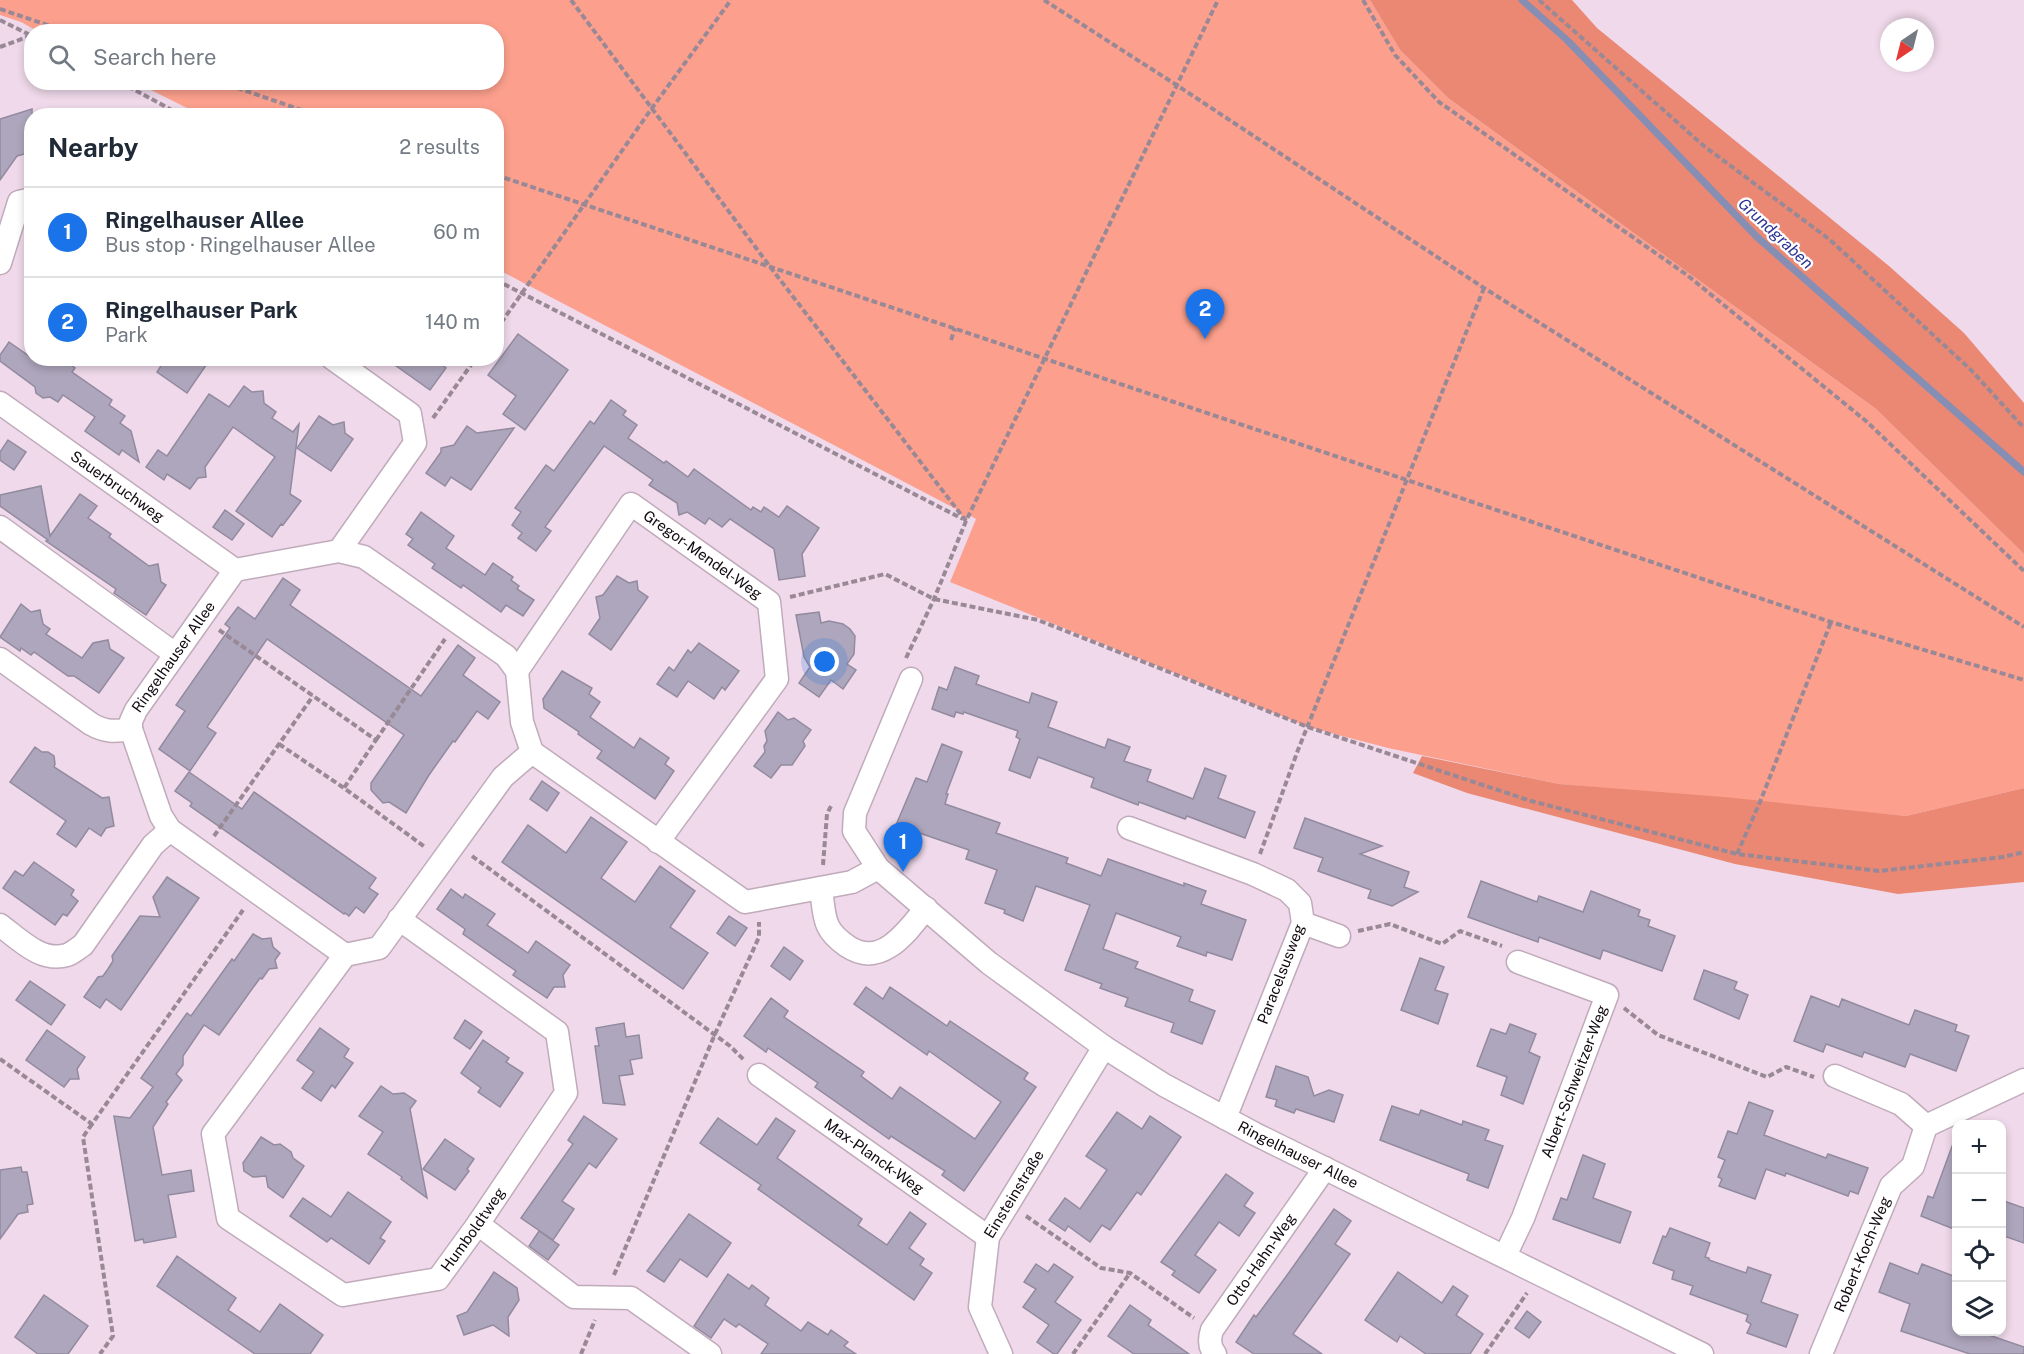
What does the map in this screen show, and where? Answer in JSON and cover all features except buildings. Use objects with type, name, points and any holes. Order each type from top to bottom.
[{"type":"street","points":[[0,263],[19,202],[24,201]]},
{"type":"street","points":[[339,551],[415,443],[410,414],[343,366]]},
{"type":"street","name":"Sauerbruchweg","points":[[0,403],[235,570]]},
{"type":"street","name":"Gregor-Mendel-Weg","points":[[517,671],[631,504],[769,602],[777,679],[658,842]]},
{"type":"street","points":[[0,527],[175,654]]},
{"type":"street","points":[[235,570],[339,551],[364,557],[506,656],[517,671],[522,722],[532,752],[745,903],[852,882],[878,868]]},
{"type":"street","name":"Ringelhauser Allee","points":[[235,570],[136,710],[130,729],[161,816],[170,831],[345,955]]},
{"type":"street","points":[[0,659],[103,731],[130,729]]},
{"type":"street","name":"Ringelhauser Allee","points":[[911,679],[855,813],[854,831],[878,868],[989,963],[1104,1047],[1164,1085],[1225,1118],[1702,1354]]},
{"type":"street","points":[[345,955],[379,948],[503,777],[532,752]]},
{"type":"street","name":"Paracelsusweg","points":[[1129,828],[1253,874],[1287,890],[1300,903],[1303,923],[1225,1118]]},
{"type":"street","points":[[0,925],[38,953],[53,956],[68,955],[83,945],[153,846],[170,831]]},
{"type":"street","points":[[821,889],[828,926],[837,940],[856,953],[880,952],[895,943],[902,938],[926,908]]},
{"type":"street","name":"Humboldtweg","points":[[345,955],[213,1134],[228,1218],[343,1295],[438,1279],[566,1093],[557,1032],[399,919]]},
{"type":"street","points":[[1303,923],[1339,936]]},
{"type":"street","name":"Albert-Schweitzer-Weg","points":[[1505,1256],[1523,1218],[1607,995],[1518,962]]},
{"type":"street","name":"Einsteinstraße","points":[[1001,1354],[980,1307],[988,1237],[1104,1047]]},
{"type":"street","name":"Max-Planck-Weg","points":[[759,1075],[988,1237]]},
{"type":"street","points":[[1834,1076],[1901,1104],[1926,1126],[2024,1080]]},
{"type":"street","name":"Robert-Koch-Weg","points":[[1821,1354],[1891,1186],[1913,1166],[1926,1126]]},
{"type":"street","name":"Otto-Hahn-Weg","points":[[1212,1330],[1325,1168]]},
{"type":"street","points":[[478,1224],[574,1298],[632,1298],[710,1354]]},
{"type":"street","points":[[1212,1330],[1209,1338],[1211,1349],[1215,1354]]},
{"type":"path","points":[[571,0],[771,268],[966,521]]},
{"type":"path","points":[[504,319],[731,0]]},
{"type":"path","points":[[1044,0],[1484,288],[2024,627]]},
{"type":"path","points":[[911,679],[900,672],[934,599],[966,521],[1218,0]]},
{"type":"path","points":[[1363,0],[1395,55],[1439,102],[1695,283],[1866,421],[2024,571]]},
{"type":"path","points":[[1539,0],[1704,146],[1829,239],[1971,370],[2024,428]]},
{"type":"path","points":[[0,9],[44,24]]},
{"type":"path","points":[[0,20],[24,32]]},
{"type":"path","points":[[0,47],[24,38]]},
{"type":"path","points":[[135,90],[168,108]]},
{"type":"path","points":[[243,90],[295,108]]},
{"type":"path","points":[[504,178],[1831,622],[2024,680]]},
{"type":"path","points":[[504,284],[966,521]]},
{"type":"path","points":[[1253,874],[1406,478],[1484,288]]},
{"type":"path","points":[[951,340],[955,328]]},
{"type":"path","points":[[415,443],[470,366]]},
{"type":"path","points":[[769,602],[885,574],[934,599],[1038,620],[1308,727],[1531,801],[1737,854],[1878,871],[2003,857],[2024,852]]},
{"type":"path","points":[[201,618],[376,740]]},
{"type":"path","points":[[344,788],[457,621]]},
{"type":"path","points":[[1737,854],[1831,622]]},
{"type":"path","points":[[201,854],[314,695]]},
{"type":"path","points":[[279,744],[344,788],[448,852],[715,1034],[759,1075]]},
{"type":"path","points":[[100,1354],[113,1336],[83,1137],[255,892]]},
{"type":"path","points":[[581,1354],[715,1034],[759,937],[759,900]]},
{"type":"path","points":[[1339,936],[1390,924],[1442,944],[1460,931],[1513,950],[1518,962]]},
{"type":"path","points":[[1607,995],[1658,1035],[1767,1077],[1786,1067],[1824,1080],[1834,1076]]},
{"type":"path","points":[[0,1059],[92,1124]]},
{"type":"path","points":[[1008,1204],[1101,1269],[1130,1273],[1212,1330]]},
{"type":"path","points":[[1073,1354],[1130,1273]]},
{"type":"path","points":[[1485,1354],[1540,1273]]},
{"type":"shaded area","points":[[0,0],[1370,0],[1400,50],[1448,98],[1876,409],[2024,554],[2024,788],[1906,816],[1559,784],[1388,748],[1308,727],[950,582],[976,519],[969,515],[966,521],[956,509],[504,273],[504,108],[187,108],[151,90],[504,90],[504,24],[25,24],[0,15]]},
{"type":"shaded area","points":[[1370,0],[1572,0],[1597,28],[1889,266],[1964,333],[2024,403],[2024,554],[1876,409],[1448,98],[1400,50]]},
{"type":"shaded area","points":[[1422,756],[1559,784],[1724,797],[1906,816],[2024,788],[2024,882],[1898,894],[1735,864],[1467,793],[1413,773]]},
{"type":"waterway","name":"Grundgraben","points":[[1522,0],[1567,40],[1757,237],[2024,472]]},
{"type":"place","name":"Ringelhauser Park","points":[[1205,339]]},
{"type":"place","name":"Ringelhauser Allee","points":[[903,872]]}]
